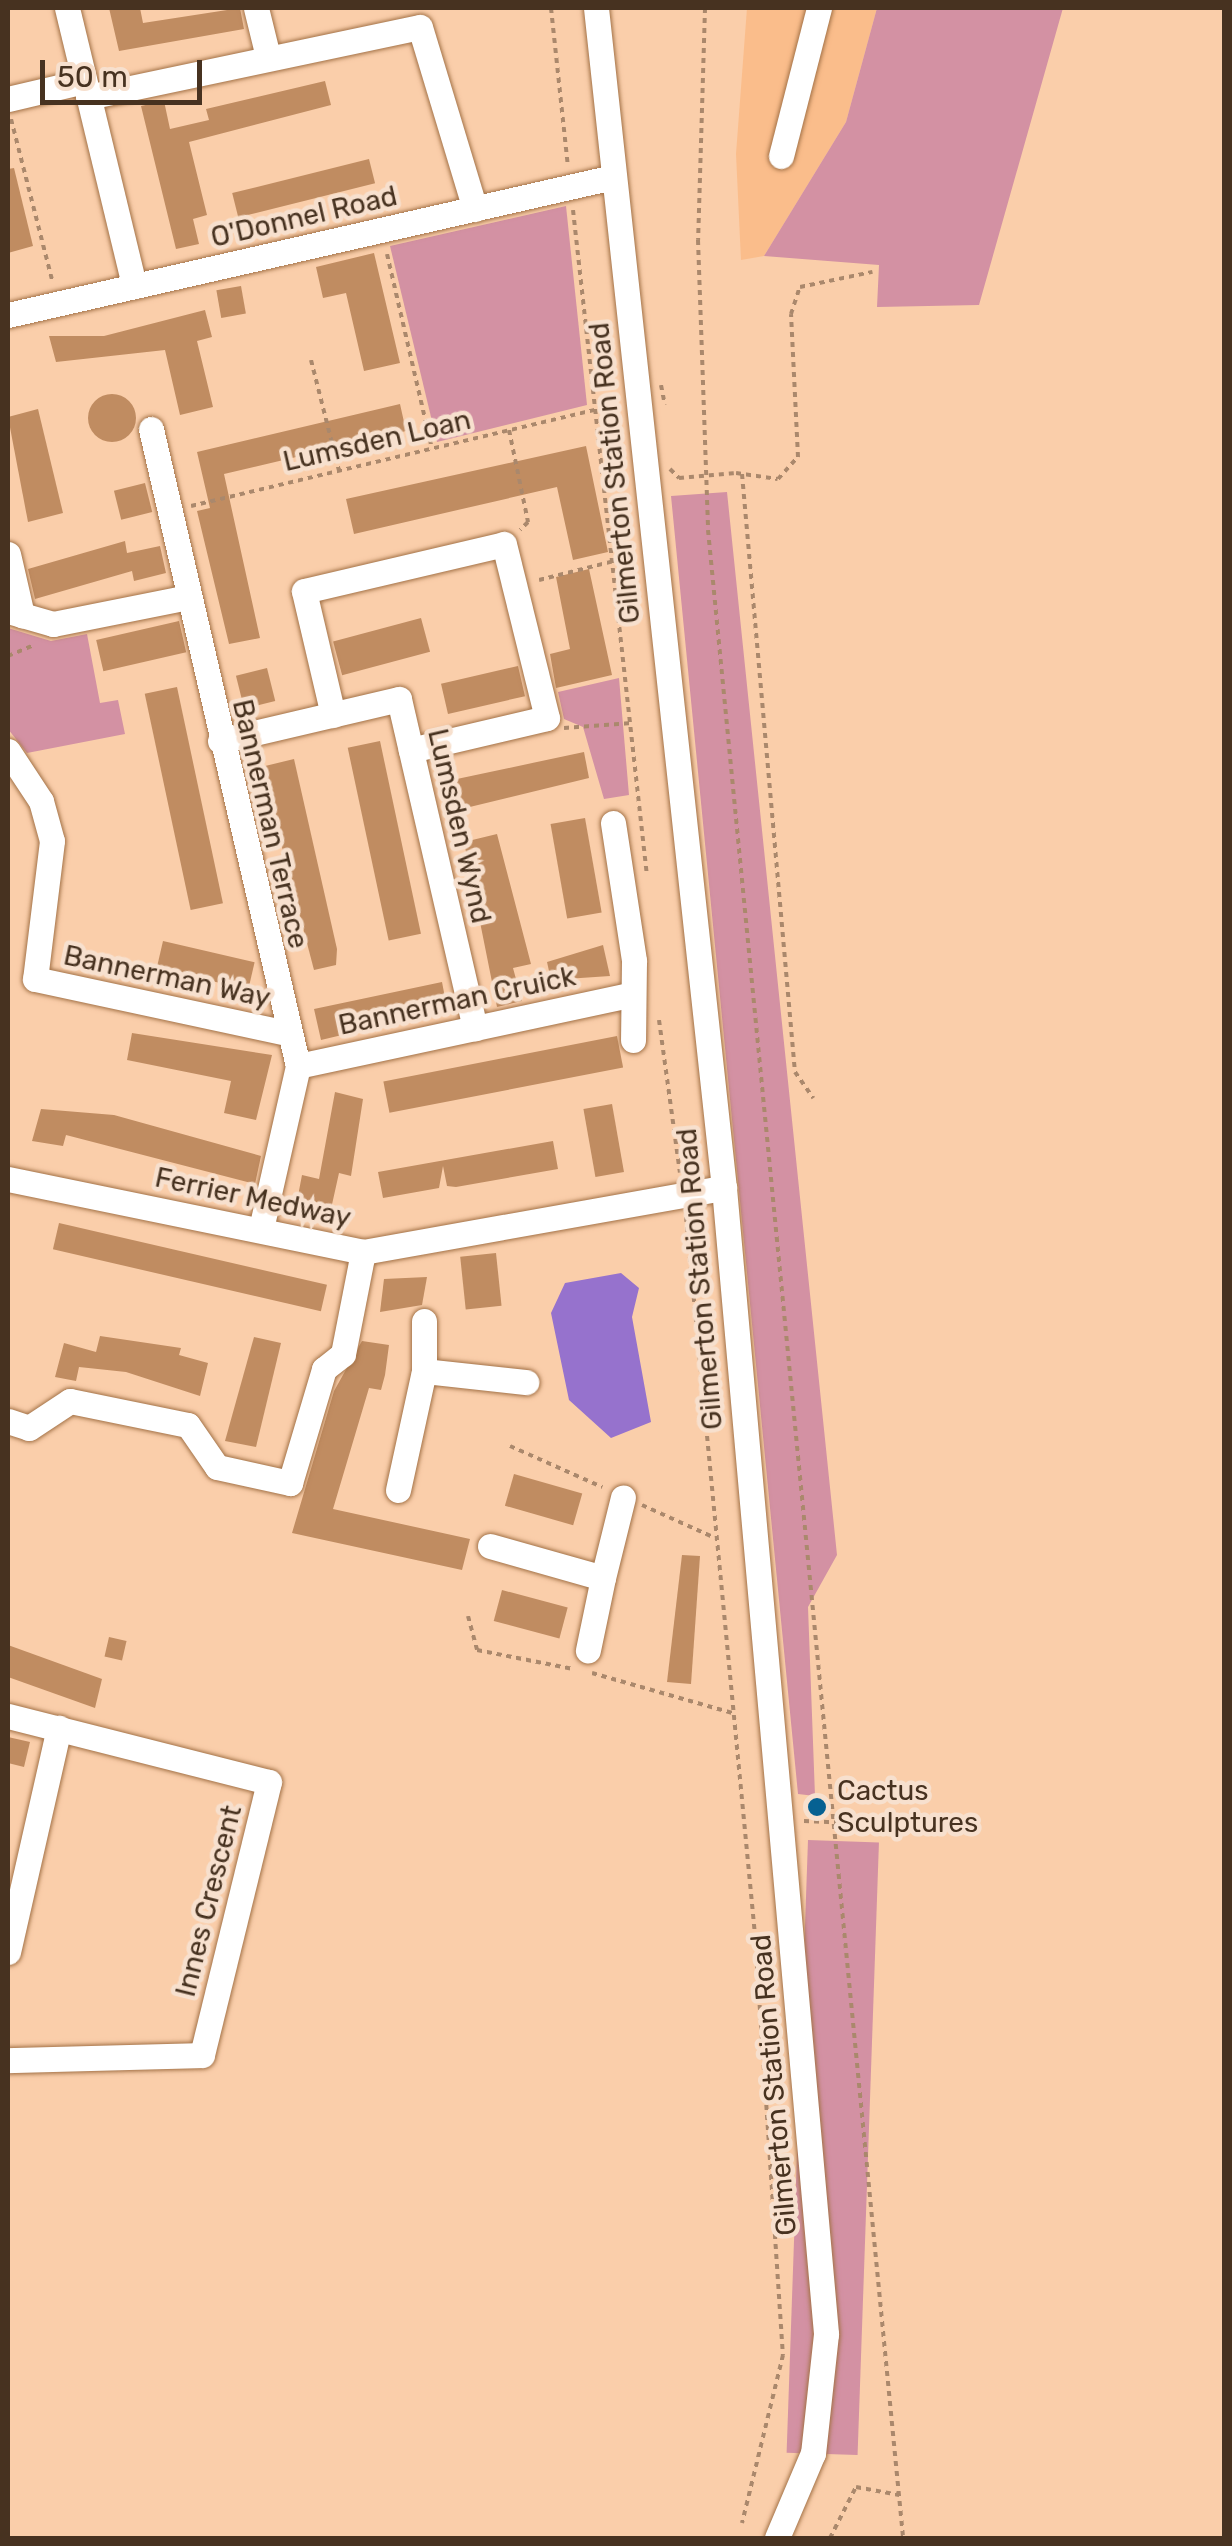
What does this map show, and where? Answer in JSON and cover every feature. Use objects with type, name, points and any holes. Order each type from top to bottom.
[{"type":"street","points":[[66,8],[134,286]]},
{"type":"street","points":[[256,8],[268,57]]},
{"type":"street","name":"Gilmerton Station Road","points":[[596,8],[724,1188],[826,2334],[812,2453],[776,2538]]},
{"type":"street","points":[[781,156],[819,8]]},
{"type":"street","points":[[8,99],[86,89],[268,57],[368,34],[420,28],[432,47],[475,209]]},
{"type":"street","name":"O'Donnel Road","points":[[8,315],[613,177]]},
{"type":"street","name":"Bannerman Terrace","points":[[150,430],[286,1034],[298,1066]]},
{"type":"street","points":[[333,714],[304,591],[504,544],[547,718],[410,750]]},
{"type":"street","points":[[8,554],[14,613],[53,624],[188,597]]},
{"type":"street","name":"Lumsden Wynd","points":[[220,741],[399,699],[474,1028]]},
{"type":"street","name":"Bannerman Way","points":[[8,751],[40,801],[52,841],[36,979],[286,1034]]},
{"type":"street","points":[[613,823],[634,961],[628,995],[634,1040]]},
{"type":"street","name":"Bannerman Cruick","points":[[298,1066],[628,995]]},
{"type":"street","points":[[260,1229],[298,1066]]},
{"type":"street","name":"Ferrier Medway","points":[[8,1179],[364,1252],[724,1188]]},
{"type":"street","points":[[8,1422],[29,1428],[70,1401],[188,1425],[217,1467],[290,1482],[324,1369],[343,1354],[364,1252]]},
{"type":"street","points":[[398,1490],[424,1371],[424,1321]]},
{"type":"street","points":[[424,1371],[526,1382]]},
{"type":"street","points":[[588,1650],[623,1497]]},
{"type":"street","points":[[490,1546],[603,1578]]},
{"type":"street","points":[[8,1716],[58,1728],[12,1912],[8,1952]]},
{"type":"street","name":"Innes Crescent","points":[[8,2060],[202,2055],[269,1782],[58,1728]]},
{"type":"path","points":[[550,8],[634,723],[647,879]]},
{"type":"path","points":[[705,8],[698,240],[708,530],[903,2538]]},
{"type":"path","points":[[8,108],[58,304]]},
{"type":"path","points":[[382,230],[432,449]]},
{"type":"path","points":[[679,478],[739,474],[778,480],[798,457],[790,314],[800,287],[872,272]]},
{"type":"path","points":[[311,360],[339,471]]},
{"type":"path","name":"Lumsden Loan","points":[[169,512],[595,410]]},
{"type":"path","points":[[504,544],[528,522],[508,430]]},
{"type":"path","points":[[739,474],[795,1072],[814,1098]]},
{"type":"path","points":[[515,586],[614,561]]},
{"type":"path","points":[[547,718],[574,734],[634,723]]},
{"type":"path","points":[[658,1016],[684,1196],[755,1935],[783,2355],[742,2523]]},
{"type":"path","points":[[779,1819],[874,1824]]},
{"type":"path","points":[[830,2538],[856,2488],[901,2496]]},
{"type":"shaded area","points":[[747,8],[877,8],[846,122],[764,256],[741,260],[736,154]]},
{"type":"shaded area","points":[[877,8],[1063,8],[979,305],[877,307],[879,265],[764,256],[846,122]]},
{"type":"shaded area","points":[[566,206],[587,405],[437,442],[390,246]]},
{"type":"shaded area","points":[[727,492],[837,1555],[808,1607],[815,1796],[798,1794],[671,496]]},
{"type":"shaded area","points":[[8,628],[51,641],[87,634],[100,703],[118,700],[125,734],[27,753],[8,729]]},
{"type":"shaded area","points":[[619,678],[629,795],[604,799],[583,727],[564,719],[558,692]]},
{"type":"shaded area","points":[[621,1273],[639,1288],[632,1317],[651,1422],[611,1438],[569,1400],[551,1313],[565,1283]]},
{"type":"shaded area","points":[[808,1840],[879,1842],[858,2455],[787,2453]]},
{"type":"building","points":[[109,8],[140,8],[143,23],[240,8],[244,29],[119,51]]},
{"type":"building","points":[[325,81],[331,105],[189,142],[207,215],[193,219],[199,244],[176,249],[141,106],[164,101],[170,129],[209,120],[206,109]]},
{"type":"building","points":[[369,159],[375,183],[238,217],[232,193]]},
{"type":"building","points":[[14,168],[33,246],[8,253],[8,169]]},
{"type":"building","points":[[374,253],[400,363],[364,371],[346,293],[323,298],[316,267]]},
{"type":"building","points":[[241,286],[246,314],[221,318],[216,290]]},
{"type":"building","points":[[205,310],[212,337],[197,341],[213,407],[180,415],[165,350],[56,362],[49,336],[104,336]]},
{"type":"building","points":[[112,394],[129,401],[136,418],[129,435],[112,442],[95,435],[88,418],[95,401]]},
{"type":"building","points":[[400,404],[406,431],[224,474],[260,638],[229,644],[197,511],[210,508],[197,452]]},
{"type":"building","points":[[38,409],[63,513],[28,522],[8,417]]},
{"type":"building","points":[[586,446],[608,552],[573,560],[557,487],[354,534],[346,499]]},
{"type":"building","points":[[145,483],[152,512],[121,520],[114,491]]},
{"type":"building","points":[[125,541],[127,553],[160,546],[166,573],[134,581],[132,571],[35,599],[28,569]]},
{"type":"building","points":[[589,569],[612,675],[556,688],[550,654],[570,649],[556,577]]},
{"type":"building","points":[[421,618],[430,652],[342,675],[333,642]]},
{"type":"building","points":[[179,621],[186,652],[103,671],[96,640]]},
{"type":"building","points":[[518,666],[525,696],[448,714],[441,684]]},
{"type":"building","points":[[267,668],[275,701],[244,709],[236,676]]},
{"type":"building","points":[[177,687],[223,903],[191,910],[145,694]]},
{"type":"building","points":[[380,741],[421,934],[389,941],[348,748]]},
{"type":"building","points":[[584,752],[589,778],[445,813],[438,783]]},
{"type":"building","points":[[294,759],[337,949],[336,965],[314,970],[261,767]]},
{"type":"building","points":[[585,818],[602,913],[567,919],[551,824]]},
{"type":"building","points":[[497,834],[531,964],[513,968],[522,1001],[497,1007],[464,842]]},
{"type":"building","points":[[163,941],[255,962],[248,989],[157,968]]},
{"type":"building","points":[[603,945],[610,976],[551,980],[547,962]]},
{"type":"building","points":[[442,982],[447,1008],[341,1028],[342,1035],[321,1040],[314,1009]]},
{"type":"building","points":[[132,1033],[272,1055],[256,1120],[224,1113],[231,1081],[127,1060]]},
{"type":"building","points":[[617,1036],[623,1067],[389,1113],[383,1081]]},
{"type":"building","points":[[335,1092],[363,1099],[351,1176],[339,1173],[331,1209],[297,1201],[302,1175],[319,1179]]},
{"type":"building","points":[[612,1104],[624,1172],[595,1177],[583,1109]]},
{"type":"building","points":[[41,1109],[114,1115],[261,1156],[255,1184],[66,1135],[63,1146],[32,1141]]},
{"type":"building","points":[[553,1141],[558,1169],[456,1187],[447,1186],[443,1166],[439,1188],[383,1198],[378,1172]]},
{"type":"building","points":[[59,1223],[327,1285],[321,1311],[53,1249]]},
{"type":"building","points":[[496,1253],[502,1306],[466,1309],[460,1257]]},
{"type":"building","points":[[427,1277],[422,1305],[380,1312],[384,1279]]},
{"type":"building","points":[[100,1336],[181,1348],[179,1355],[208,1363],[200,1396],[126,1372],[79,1367],[76,1381],[55,1377],[64,1343],[96,1352]]},
{"type":"building","points":[[254,1337],[281,1343],[256,1447],[225,1441]]},
{"type":"building","points":[[362,1341],[389,1345],[385,1375],[381,1390],[369,1388],[333,1509],[470,1539],[462,1570],[292,1533],[334,1391]]},
{"type":"building","points":[[514,1474],[582,1494],[573,1525],[505,1506]]},
{"type":"building","points":[[682,1555],[700,1556],[691,1684],[667,1682]]},
{"type":"building","points":[[502,1590],[568,1608],[559,1639],[494,1621]]},
{"type":"building","points":[[109,1637],[127,1641],[122,1661],[105,1656]]},
{"type":"building","points":[[8,1645],[102,1679],[95,1708],[8,1677]]},
{"type":"building","points":[[8,1737],[30,1742],[24,1767],[8,1763]]},
{"type":"place","name":"Cactus Sculptures","points":[[817,1807]]}]
